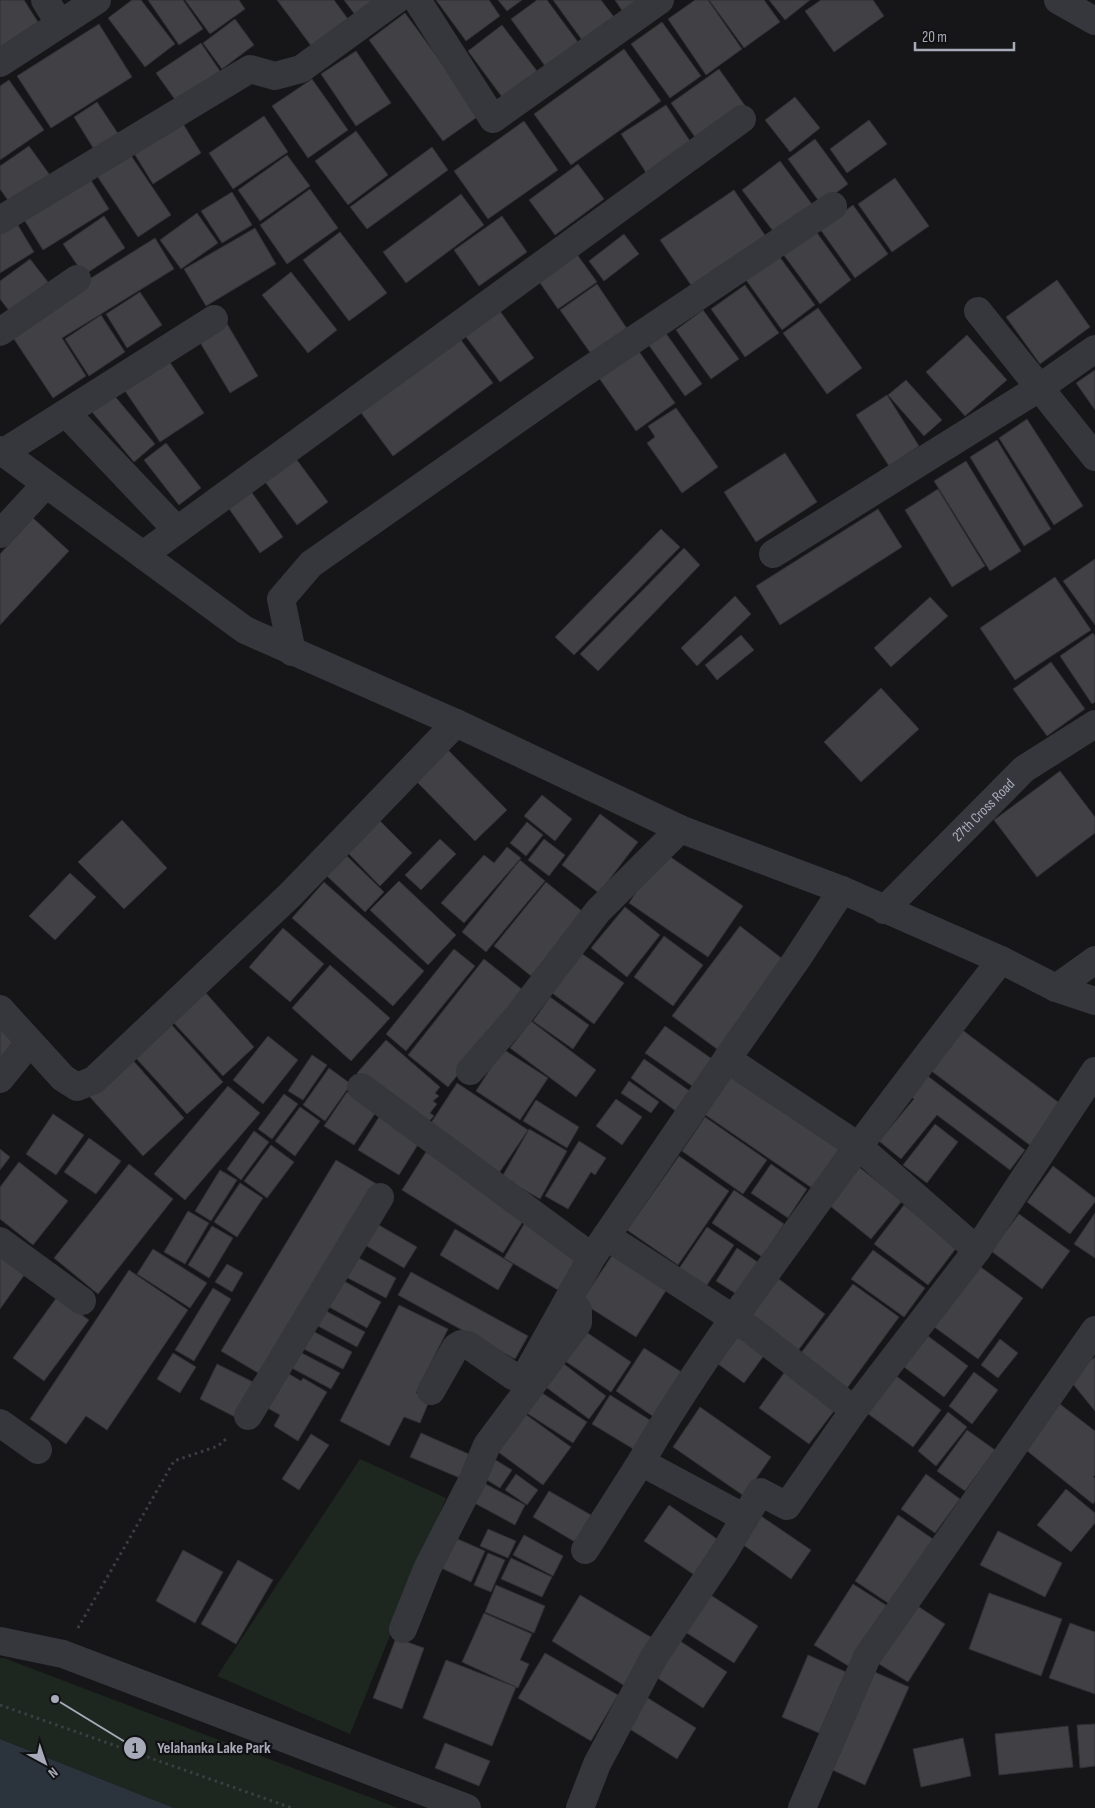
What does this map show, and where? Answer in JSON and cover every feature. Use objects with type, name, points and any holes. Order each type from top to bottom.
[{"type":"street","points":[[45,0],[60,24]]},
{"type":"street","points":[[0,63],[97,0]]},
{"type":"street","points":[[0,220],[250,69],[276,76],[301,69],[396,0]]},
{"type":"street","points":[[417,0],[493,119],[660,0]]},
{"type":"street","points":[[1058,0],[1095,21]]},
{"type":"street","points":[[143,555],[742,119]]},
{"type":"street","points":[[292,652],[281,599],[311,564],[583,374],[833,206]]},
{"type":"street","points":[[0,332],[77,279]]},
{"type":"street","points":[[978,311],[1095,457]]},
{"type":"street","points":[[214,319],[66,413],[2,451],[245,630],[456,723],[680,829],[842,890],[1001,960],[1056,988],[1095,1001]]},
{"type":"street","points":[[773,554],[1039,388],[1095,349]]},
{"type":"street","points":[[66,413],[177,530]]},
{"type":"street","points":[[0,534],[46,484]]},
{"type":"street","points":[[0,1008],[62,1078],[77,1087],[94,1080],[290,895],[456,723]]},
{"type":"street","name":"27th Cross Road","points":[[884,910],[1024,769],[1095,724]]},
{"type":"street","points":[[470,1071],[518,1016],[598,912],[680,829]]},
{"type":"street","points":[[431,1392],[456,1348],[462,1344],[468,1345],[513,1376],[519,1378],[527,1373],[599,1246],[797,959],[842,890]]},
{"type":"street","points":[[585,1550],[641,1462],[670,1412],[733,1319],[858,1146],[1001,960]]},
{"type":"street","points":[[1056,988],[1095,960]]},
{"type":"street","points":[[0,1079],[30,1042]]},
{"type":"street","points":[[727,1058],[858,1146],[977,1250]]},
{"type":"street","points":[[580,1808],[597,1764],[654,1657],[724,1553],[760,1492],[787,1506],[854,1410],[977,1250],[1095,1071]]},
{"type":"street","points":[[361,1087],[599,1246],[751,1330],[854,1410]]},
{"type":"street","points":[[248,1416],[380,1197]]},
{"type":"street","points":[[0,1241],[82,1301]]},
{"type":"street","points":[[403,1629],[427,1569],[473,1479],[487,1445],[578,1323],[578,1310],[568,1300]]},
{"type":"street","points":[[802,1808],[867,1657],[1095,1330]]},
{"type":"street","points":[[0,1423],[38,1450]]},
{"type":"street","points":[[641,1462],[745,1518]]},
{"type":"street","points":[[0,1642],[63,1654],[467,1808]]},
{"type":"path","points":[[63,1654],[174,1461],[218,1446],[248,1416]]},
{"type":"path","points":[[0,1705],[292,1808]]},
{"type":"shaded area","points":[[360,1459],[446,1498],[350,1734],[217,1676]]},
{"type":"shaded area","points":[[0,1658],[398,1808],[174,1808],[0,1739]]},
{"type":"shaded area","points":[[0,1739],[174,1808],[0,1808]]},
{"type":"building","points":[[0,0],[24,0],[38,22],[0,47]]},
{"type":"building","points":[[132,0],[141,0],[175,44],[145,67],[108,18]]},
{"type":"building","points":[[148,0],[183,0],[203,29],[179,45]]},
{"type":"building","points":[[185,0],[239,0],[245,9],[210,34]]},
{"type":"building","points":[[277,0],[334,0],[348,19],[312,47]]},
{"type":"building","points":[[344,0],[377,0],[356,16]]},
{"type":"building","points":[[436,0],[489,0],[500,16],[466,41]]},
{"type":"building","points":[[498,0],[522,0],[507,11]]},
{"type":"building","points":[[537,0],[547,0],[578,42],[545,66],[511,19]]},
{"type":"building","points":[[553,0],[601,0],[614,17],[582,40]]},
{"type":"building","points":[[615,0],[639,0],[623,12]]},
{"type":"building","points":[[695,0],[708,0],[742,49],[706,75],[668,19]]},
{"type":"building","points":[[709,0],[764,0],[780,22],[744,48]]},
{"type":"building","points":[[769,0],[810,0],[785,20]]},
{"type":"building","points":[[821,0],[873,0],[884,16],[834,52],[805,11]]},
{"type":"building","points":[[405,13],[480,115],[443,141],[369,40]]},
{"type":"building","points":[[235,19],[254,45],[222,69],[203,43]]},
{"type":"building","points":[[662,22],[701,76],[670,98],[631,44]]},
{"type":"building","points":[[99,24],[132,77],[51,128],[17,76]]},
{"type":"building","points":[[502,25],[537,71],[502,97],[468,51]]},
{"type":"building","points":[[201,43],[220,71],[176,101],[156,73]]},
{"type":"building","points":[[624,49],[661,101],[571,165],[534,114]]},
{"type":"building","points":[[356,51],[391,103],[356,126],[321,74]]},
{"type":"building","points":[[719,69],[746,107],[697,140],[671,103]]},
{"type":"building","points":[[312,79],[348,130],[308,158],[272,106]]},
{"type":"building","points":[[9,80],[44,130],[0,160],[0,86]]},
{"type":"building","points":[[795,97],[820,128],[790,152],[765,120]]},
{"type":"building","points":[[97,102],[119,135],[95,151],[74,117]]},
{"type":"building","points":[[666,105],[692,144],[647,174],[621,134]]},
{"type":"building","points":[[264,116],[288,152],[233,189],[209,153]]},
{"type":"building","points":[[180,119],[201,153],[153,184],[132,150]]},
{"type":"building","points":[[869,120],[887,144],[847,173],[830,149]]},
{"type":"building","points":[[524,121],[558,170],[488,219],[454,171]]},
{"type":"building","points":[[356,131],[388,175],[348,205],[315,161]]},
{"type":"building","points":[[815,139],[848,184],[821,204],[788,159]]},
{"type":"building","points":[[29,146],[52,178],[12,206],[0,189],[0,166]]},
{"type":"building","points":[[432,147],[448,170],[367,229],[350,207]]},
{"type":"building","points":[[128,151],[171,215],[138,237],[95,173]]},
{"type":"building","points":[[287,155],[310,186],[260,221],[238,190]]},
{"type":"building","points":[[780,161],[814,207],[776,235],[742,190]]},
{"type":"building","points":[[578,164],[604,199],[555,235],[529,200]]},
{"type":"building","points":[[89,177],[109,209],[43,250],[23,218]]},
{"type":"building","points":[[895,178],[929,226],[892,252],[858,204]]},
{"type":"building","points":[[310,189],[338,228],[287,264],[260,225]]},
{"type":"building","points":[[734,190],[767,238],[693,288],[660,240]]},
{"type":"building","points":[[232,192],[252,225],[222,243],[201,211]]},
{"type":"building","points":[[461,194],[484,225],[406,283],[383,252]]},
{"type":"building","points":[[853,205],[888,254],[855,278],[820,229]]},
{"type":"building","points":[[197,213],[218,243],[181,269],[160,240]]},
{"type":"building","points":[[104,216],[125,248],[84,275],[63,244]]},
{"type":"building","points":[[502,216],[527,252],[479,286],[454,250]]},
{"type":"building","points":[[16,222],[34,252],[0,273],[0,232]]},
{"type":"building","points":[[255,228],[276,264],[206,306],[184,269]]},
{"type":"building","points":[[815,230],[851,280],[820,304],[783,254]]},
{"type":"building","points":[[340,232],[387,293],[349,321],[303,260]]},
{"type":"building","points":[[624,234],[639,254],[604,281],[589,261]]},
{"type":"building","points":[[155,238],[174,269],[62,338],[86,376],[53,398],[8,330]]},
{"type":"building","points":[[576,253],[597,282],[558,309],[538,280]]},
{"type":"building","points":[[779,256],[815,305],[782,330],[746,280]]},
{"type":"building","points":[[30,259],[48,282],[10,312],[0,299],[0,281]]},
{"type":"building","points":[[291,272],[337,330],[308,353],[262,295]]},
{"type":"building","points":[[1057,280],[1090,327],[1040,364],[1006,317]]},
{"type":"building","points":[[597,284],[630,333],[594,358],[560,310]]},
{"type":"building","points":[[745,285],[779,333],[745,357],[711,309]]},
{"type":"building","points":[[140,292],[162,325],[127,348],[106,314]]},
{"type":"building","points":[[497,307],[534,358],[500,382],[463,333]]},
{"type":"building","points":[[818,308],[862,368],[827,394],[783,333]]},
{"type":"building","points":[[703,310],[739,359],[711,379],[676,330]]},
{"type":"building","points":[[101,315],[125,352],[89,376],[65,339]]},
{"type":"building","points":[[226,322],[258,376],[230,393],[198,339]]},
{"type":"building","points":[[665,332],[702,384],[685,396],[648,344]]},
{"type":"building","points":[[967,335],[1007,380],[965,416],[926,372]]},
{"type":"building","points":[[458,336],[493,383],[393,456],[359,410]]},
{"type":"building","points":[[638,350],[675,403],[636,431],[599,378]]},
{"type":"building","points":[[167,358],[204,413],[160,442],[123,388]]},
{"type":"building","points":[[1095,370],[1095,410],[1076,383]]},
{"type":"building","points":[[906,380],[942,420],[924,436],[888,395]]},
{"type":"building","points":[[113,394],[155,444],[134,462],[92,412]]},
{"type":"building","points":[[887,395],[919,446],[889,466],[856,415]]},
{"type":"building","points":[[676,408],[718,467],[682,493],[647,443],[655,437],[648,426]]},
{"type":"building","points":[[1027,419],[1083,506],[1054,525],[999,438]]},
{"type":"building","points":[[997,440],[1051,529],[1024,546],[970,457]]},
{"type":"building","points":[[166,443],[201,488],[179,505],[144,460]]},
{"type":"building","points":[[785,453],[817,502],[756,542],[724,492]]},
{"type":"building","points":[[294,456],[328,502],[297,525],[263,479]]},
{"type":"building","points":[[966,461],[1021,551],[990,571],[934,481]]},
{"type":"building","points":[[248,487],[283,537],[260,553],[225,503]]},
{"type":"building","points":[[938,489],[985,566],[952,587],[905,510]]},
{"type":"building","points":[[878,509],[902,547],[780,625],[756,586]]},
{"type":"building","points":[[33,518],[69,551],[0,625],[0,554]]},
{"type":"building","points":[[661,529],[680,547],[574,655],[555,637]]},
{"type":"building","points":[[684,548],[700,565],[598,671],[580,654]]},
{"type":"building","points":[[1095,559],[1095,625],[1063,581]]},
{"type":"building","points":[[1055,577],[1091,630],[1015,680],[980,628]]},
{"type":"building","points":[[735,596],[751,614],[697,666],[681,648]]},
{"type":"building","points":[[930,597],[948,616],[891,667],[874,648]]},
{"type":"building","points":[[1093,633],[1095,636],[1095,702],[1092,704],[1060,656]]},
{"type":"building","points":[[741,635],[754,650],[717,680],[705,665]]},
{"type":"building","points":[[1051,662],[1085,709],[1047,736],[1013,689]]},
{"type":"building","points":[[881,688],[919,729],[861,782],[824,742]]},
{"type":"building","points":[[448,750],[507,810],[475,841],[416,781]]},
{"type":"building","points":[[1060,771],[1095,817],[1095,833],[1037,877],[994,820]]},
{"type":"building","points":[[542,795],[572,819],[555,841],[524,816]]},
{"type":"building","points":[[600,814],[638,842],[599,893],[562,865]]},
{"type":"building","points":[[122,820],[167,868],[124,909],[78,862]]},
{"type":"building","points":[[380,821],[412,853],[380,886],[348,853]]},
{"type":"building","points":[[527,822],[543,835],[526,856],[510,843]]},
{"type":"building","points":[[440,839],[456,854],[421,890],[405,875]]},
{"type":"building","points":[[544,839],[565,855],[549,876],[528,860]]},
{"type":"building","points":[[507,847],[521,858],[464,923],[441,903],[484,855],[494,863]]},
{"type":"building","points":[[663,852],[743,906],[708,957],[629,903]]},
{"type":"building","points":[[347,856],[384,892],[365,912],[327,876]]},
{"type":"building","points":[[520,860],[545,881],[486,952],[462,932]]},
{"type":"building","points":[[70,873],[96,897],[55,940],[29,916]]},
{"type":"building","points":[[399,881],[456,935],[428,965],[370,910]]},
{"type":"building","points":[[324,882],[424,971],[393,1006],[292,918]]},
{"type":"building","points":[[546,882],[583,912],[531,976],[494,946]]},
{"type":"building","points":[[625,907],[660,935],[627,977],[591,948]]},
{"type":"building","points":[[740,926],[788,963],[721,1052],[672,1016]]},
{"type":"building","points":[[283,928],[324,964],[290,1002],[249,967]]},
{"type":"building","points":[[664,936],[703,965],[673,1006],[634,977]]},
{"type":"building","points":[[454,949],[475,966],[406,1051],[386,1034]]},
{"type":"building","points":[[581,953],[624,983],[594,1024],[552,993]]},
{"type":"building","points":[[484,959],[524,991],[448,1087],[408,1055]]},
{"type":"building","points":[[330,965],[390,1018],[351,1061],[292,1008]]},
{"type":"building","points":[[205,992],[254,1047],[223,1076],[172,1021]]},
{"type":"building","points":[[550,997],[589,1025],[573,1049],[533,1021]]},
{"type":"building","points":[[531,1021],[596,1070],[576,1097],[510,1048]]},
{"type":"building","points":[[170,1023],[223,1082],[187,1114],[134,1056]]},
{"type":"building","points":[[665,1026],[715,1061],[695,1088],[645,1053]]},
{"type":"building","points":[[0,1028],[17,1042],[0,1063]]},
{"type":"building","points":[[961,1029],[1062,1105],[1031,1146],[930,1070]]},
{"type":"building","points":[[268,1036],[298,1060],[263,1104],[233,1080]]},
{"type":"building","points":[[386,1040],[440,1087],[435,1093],[439,1096],[433,1101],[437,1104],[430,1113],[434,1116],[421,1130],[357,1073]]},
{"type":"building","points":[[503,1049],[548,1078],[520,1120],[476,1091]]},
{"type":"building","points":[[312,1055],[327,1065],[303,1100],[288,1091]]},
{"type":"building","points":[[131,1058],[184,1118],[143,1156],[89,1096]]},
{"type":"building","points":[[644,1059],[691,1092],[677,1112],[631,1078]]},
{"type":"building","points":[[329,1068],[351,1084],[325,1121],[303,1105]]},
{"type":"building","points":[[733,1071],[842,1145],[812,1188],[704,1114]]},
{"type":"building","points":[[925,1074],[1025,1150],[1010,1170],[937,1115],[901,1159],[879,1141],[914,1099],[909,1095]]},
{"type":"building","points":[[629,1081],[659,1102],[651,1113],[621,1093]]},
{"type":"building","points":[[457,1083],[528,1130],[497,1176],[427,1129]]},
{"type":"building","points":[[228,1086],[260,1113],[185,1200],[154,1174]]},
{"type":"building","points":[[347,1092],[376,1112],[354,1145],[324,1126]]},
{"type":"building","points":[[284,1094],[298,1104],[272,1139],[258,1129]]},
{"type":"building","points":[[616,1099],[642,1117],[622,1145],[596,1126]]},
{"type":"building","points":[[536,1100],[579,1127],[567,1148],[523,1121]]},
{"type":"building","points":[[300,1107],[320,1121],[295,1156],[275,1141]]},
{"type":"building","points":[[53,1114],[84,1135],[56,1175],[26,1154]]},
{"type":"building","points":[[379,1117],[419,1143],[399,1175],[358,1150]]},
{"type":"building","points":[[705,1117],[767,1160],[743,1194],[682,1151]]},
{"type":"building","points":[[935,1124],[958,1142],[927,1183],[903,1165]]},
{"type":"building","points":[[529,1129],[567,1151],[540,1199],[502,1177]]},
{"type":"building","points":[[254,1131],[269,1142],[241,1180],[227,1169]]},
{"type":"building","points":[[89,1138],[121,1161],[96,1194],[64,1172]]},
{"type":"building","points":[[579,1141],[606,1158],[595,1175],[591,1172],[568,1209],[545,1196]]},
{"type":"building","points":[[271,1145],[294,1162],[267,1198],[244,1181]]},
{"type":"building","points":[[0,1149],[10,1157],[0,1170]]},
{"type":"building","points":[[426,1152],[527,1215],[503,1253],[402,1190]]},
{"type":"building","points":[[679,1156],[729,1191],[678,1265],[627,1230]]},
{"type":"building","points":[[336,1160],[380,1186],[265,1377],[221,1351]]},
{"type":"building","points":[[19,1162],[68,1201],[33,1245],[0,1219],[0,1187]]},
{"type":"building","points":[[129,1164],[173,1199],[98,1294],[54,1258]]},
{"type":"building","points":[[771,1164],[807,1189],[788,1218],[751,1193]]},
{"type":"building","points":[[1053,1166],[1095,1198],[1095,1202],[1070,1234],[1027,1202]]},
{"type":"building","points":[[859,1167],[902,1201],[871,1239],[829,1205]]},
{"type":"building","points":[[220,1170],[237,1180],[211,1221],[195,1211]]},
{"type":"building","points":[[240,1183],[263,1198],[237,1237],[214,1222]]},
{"type":"building","points":[[734,1190],[784,1224],[762,1257],[712,1223]]},
{"type":"building","points":[[904,1205],[957,1247],[928,1285],[874,1244]]},
{"type":"building","points":[[188,1211],[209,1223],[185,1264],[164,1252]]},
{"type":"building","points":[[1095,1213],[1095,1258],[1074,1244]]},
{"type":"building","points":[[1019,1214],[1070,1251],[1042,1289],[991,1251]]},
{"type":"building","points":[[527,1219],[581,1251],[558,1290],[504,1258]]},
{"type":"building","points":[[377,1224],[417,1247],[404,1268],[365,1245]]},
{"type":"building","points":[[212,1226],[233,1238],[209,1278],[188,1265]]},
{"type":"building","points":[[707,1227],[734,1245],[705,1288],[678,1270]]},
{"type":"building","points":[[455,1229],[513,1264],[498,1290],[440,1255]]},
{"type":"building","points":[[737,1248],[759,1263],[738,1295],[716,1281]]},
{"type":"building","points":[[153,1249],[207,1283],[190,1308],[137,1274]]},
{"type":"building","points":[[873,1250],[925,1288],[904,1317],[851,1279]]},
{"type":"building","points":[[615,1251],[669,1286],[636,1337],[581,1302]]},
{"type":"building","points":[[0,1256],[25,1274],[0,1309]]},
{"type":"building","points":[[357,1257],[396,1278],[386,1298],[346,1277]]},
{"type":"building","points":[[227,1264],[243,1273],[232,1292],[215,1282]]},
{"type":"building","points":[[978,1265],[1023,1298],[978,1359],[933,1326]]},
{"type":"building","points":[[129,1270],[188,1310],[107,1430],[86,1416],[66,1444],[30,1419]]},
{"type":"building","points":[[411,1272],[528,1336],[515,1359],[398,1295]]},
{"type":"building","points":[[775,1276],[825,1314],[797,1352],[747,1313]]},
{"type":"building","points":[[344,1281],[381,1302],[367,1328],[329,1307]]},
{"type":"building","points":[[853,1284],[899,1317],[845,1391],[798,1357]]},
{"type":"building","points":[[213,1288],[231,1299],[194,1361],[175,1350]]},
{"type":"building","points":[[57,1297],[89,1320],[44,1381],[13,1358]]},
{"type":"building","points":[[399,1305],[448,1329],[416,1393],[430,1399],[420,1423],[404,1417],[389,1446],[340,1421]]},
{"type":"building","points":[[326,1311],[365,1332],[357,1347],[318,1326]]},
{"type":"building","points":[[309,1329],[352,1352],[343,1369],[300,1347]]},
{"type":"building","points":[[583,1330],[631,1362],[611,1392],[562,1359]]},
{"type":"building","points":[[739,1335],[765,1354],[744,1383],[718,1364]]},
{"type":"building","points":[[928,1336],[968,1366],[944,1397],[904,1367]]},
{"type":"building","points":[[1000,1339],[1018,1353],[998,1378],[981,1365]]},
{"type":"building","points":[[644,1348],[683,1373],[654,1417],[616,1391]]},
{"type":"building","points":[[296,1350],[340,1373],[331,1389],[288,1366]]},
{"type":"building","points":[[173,1353],[196,1367],[180,1393],[157,1379]]},
{"type":"building","points":[[1095,1357],[1095,1411],[1068,1378]]},
{"type":"building","points":[[560,1361],[606,1396],[589,1419],[543,1385]]},
{"type":"building","points":[[217,1364],[255,1383],[237,1418],[200,1399]]},
{"type":"building","points":[[786,1370],[837,1407],[809,1444],[759,1408]]},
{"type":"building","points":[[284,1371],[301,1381],[303,1378],[327,1392],[298,1441],[274,1426],[280,1415],[264,1406]]},
{"type":"building","points":[[974,1372],[998,1390],[972,1424],[949,1406]]},
{"type":"building","points":[[895,1375],[941,1410],[913,1447],[867,1413]]},
{"type":"building","points":[[536,1389],[587,1422],[573,1443],[522,1410]]},
{"type":"building","points":[[610,1395],[653,1422],[635,1450],[592,1424]]},
{"type":"building","points":[[1056,1401],[1095,1431],[1095,1475],[1093,1477],[1095,1478],[1095,1501],[1093,1504],[1021,1446]]},
{"type":"building","points":[[700,1407],[771,1457],[744,1496],[673,1447]]},
{"type":"building","points":[[521,1411],[571,1447],[543,1485],[494,1449]]},
{"type":"building","points":[[948,1412],[967,1427],[936,1466],[918,1451]]},
{"type":"building","points":[[967,1430],[995,1450],[965,1491],[937,1471]]},
{"type":"building","points":[[421,1433],[471,1455],[460,1478],[410,1457]]},
{"type":"building","points":[[311,1434],[329,1445],[299,1490],[282,1479]]},
{"type":"building","points":[[489,1456],[512,1470],[500,1488],[477,1474]]},
{"type":"building","points":[[516,1474],[538,1490],[527,1505],[505,1490]]},
{"type":"building","points":[[926,1474],[960,1499],[935,1533],[901,1509]]},
{"type":"building","points":[[478,1480],[525,1505],[515,1525],[467,1499]]},
{"type":"building","points":[[1066,1489],[1095,1513],[1095,1523],[1071,1552],[1037,1525]]},
{"type":"building","points":[[549,1491],[591,1515],[575,1542],[533,1517]]},
{"type":"building","points":[[669,1505],[720,1541],[696,1576],[644,1541]]},
{"type":"building","points":[[898,1515],[933,1539],[891,1605],[855,1581]]},
{"type":"building","points":[[761,1516],[811,1550],[791,1579],[742,1544]]},
{"type":"building","points":[[488,1529],[516,1541],[508,1558],[480,1546]]},
{"type":"building","points":[[998,1531],[1062,1563],[1045,1597],[980,1565]]},
{"type":"building","points":[[524,1535],[563,1556],[553,1576],[513,1555]]},
{"type":"building","points":[[453,1537],[485,1551],[471,1582],[439,1567]]},
{"type":"building","points":[[183,1550],[223,1572],[195,1623],[156,1601]]},
{"type":"building","points":[[488,1553],[505,1560],[491,1592],[474,1585]]},
{"type":"building","points":[[511,1558],[552,1577],[542,1597],[501,1579]]},
{"type":"building","points":[[238,1560],[273,1580],[236,1644],[201,1624]]},
{"type":"building","points":[[853,1584],[889,1607],[850,1667],[814,1645]]},
{"type":"building","points":[[496,1585],[545,1606],[534,1633],[485,1612]]},
{"type":"building","points":[[706,1592],[758,1626],[734,1663],[682,1630]]},
{"type":"building","points":[[989,1593],[1062,1619],[1041,1676],[969,1649]]},
{"type":"building","points":[[580,1595],[654,1639],[625,1686],[552,1641]]},
{"type":"building","points":[[913,1603],[945,1624],[908,1682],[876,1662]]},
{"type":"building","points":[[484,1613],[532,1634],[520,1660],[529,1664],[518,1688],[462,1662]]},
{"type":"building","points":[[1070,1623],[1095,1632],[1095,1694],[1049,1678]]},
{"type":"building","points":[[674,1637],[727,1672],[703,1708],[650,1673]]},
{"type":"building","points":[[396,1638],[424,1648],[402,1709],[373,1698]]},
{"type":"building","points":[[545,1653],[618,1695],[591,1741],[518,1698]]},
{"type":"building","points":[[808,1655],[846,1672],[819,1733],[782,1717]]},
{"type":"building","points":[[446,1660],[516,1687],[492,1746],[423,1718]]},
{"type":"building","points":[[870,1670],[909,1687],[865,1785],[826,1767]]},
{"type":"building","points":[[643,1695],[696,1728],[677,1759],[625,1726]]},
{"type":"building","points":[[1095,1724],[1095,1766],[1080,1768],[1077,1725]]},
{"type":"building","points":[[1068,1726],[1073,1767],[999,1775],[995,1734]]},
{"type":"building","points":[[963,1738],[971,1776],[921,1787],[913,1749]]},
{"type":"building","points":[[445,1743],[490,1761],[479,1786],[435,1768]]},
{"type":"place","name":"Yelahanka Lake Park","points":[[55,1699]]}]
